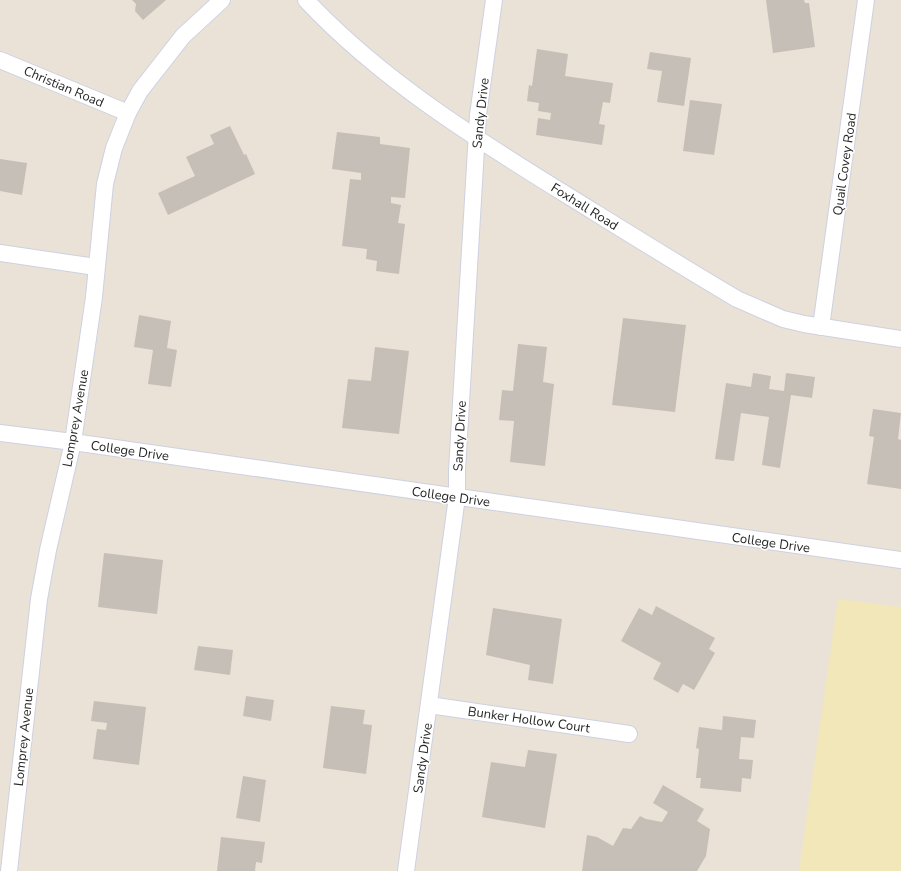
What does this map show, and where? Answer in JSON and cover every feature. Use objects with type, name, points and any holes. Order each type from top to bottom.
[{"type":"street","name":"Lomprey Avenue","points":[[9,871],[39,599],[48,550],[73,442],[96,267],[105,184],[114,148],[128,113],[140,91],[183,36],[222,0]]},
{"type":"street","name":"Foxhall Road","points":[[306,0],[351,44],[477,140],[737,299],[783,319],[822,327],[901,338]]},
{"type":"street","name":"Sandy Drive","points":[[406,871],[457,497],[457,462],[478,115],[494,0]]},
{"type":"street","name":"Quail Covey Road","points":[[822,327],[866,0]]},
{"type":"street","name":"Christian Road","points":[[0,60],[128,113]]},
{"type":"street","points":[[0,253],[96,267]]},
{"type":"street","name":"College Drive","points":[[0,433],[73,442],[901,560]]},
{"type":"street","name":"Bunker Hollow Court","points":[[429,705],[629,734]]},
{"type":"sand","points":[[838,599],[901,607],[901,871],[799,871]]},
{"type":"building","points":[[132,0],[166,0],[143,20],[135,11],[136,4]]},
{"type":"building","points":[[766,0],[804,0],[805,3],[809,3],[815,47],[773,53]]},
{"type":"building","points":[[537,49],[568,54],[565,76],[613,83],[610,103],[603,102],[599,124],[605,125],[602,145],[536,135],[538,118],[550,120],[551,113],[538,111],[539,103],[527,101],[529,85],[532,86]]},
{"type":"building","points":[[650,52],[691,58],[684,106],[657,102],[662,71],[647,69]]},
{"type":"building","points":[[690,100],[722,104],[714,155],[683,151]]},
{"type":"building","points":[[230,126],[244,155],[246,154],[255,174],[168,215],[158,193],[195,176],[186,157],[214,144],[210,135]]},
{"type":"building","points":[[337,132],[380,137],[380,144],[410,148],[405,198],[391,197],[391,203],[401,205],[398,223],[405,224],[399,274],[376,271],[377,261],[366,259],[367,249],[342,246],[350,179],[361,180],[361,173],[332,169]]},
{"type":"building","points":[[0,159],[27,163],[22,195],[0,191]]},
{"type":"building","points":[[139,315],[171,321],[167,348],[177,350],[171,387],[148,384],[153,350],[134,347]]},
{"type":"building","points":[[623,318],[686,325],[675,412],[612,405]]},
{"type":"building","points":[[518,344],[547,347],[543,382],[554,384],[545,466],[510,462],[514,421],[499,420],[502,390],[513,391]]},
{"type":"building","points":[[375,347],[409,351],[399,434],[342,428],[348,379],[371,381]]},
{"type":"building","points":[[753,373],[771,376],[769,389],[784,391],[786,373],[815,377],[812,398],[791,395],[780,468],[762,465],[769,417],[741,413],[734,461],[715,459],[726,383],[751,387]]},
{"type":"building","points":[[873,409],[901,413],[898,439],[901,440],[901,489],[867,484],[874,437],[869,436]]},
{"type":"building","points":[[104,553],[163,560],[157,614],[98,607]]},
{"type":"building","points":[[656,606],[715,638],[709,649],[715,653],[694,690],[683,684],[678,693],[653,679],[661,663],[621,641],[639,608],[652,615]]},
{"type":"building","points":[[493,608],[562,619],[553,684],[528,680],[530,665],[486,655]]},
{"type":"building","points":[[198,646],[233,650],[230,675],[194,670]]},
{"type":"building","points":[[246,696],[274,700],[271,721],[243,716]]},
{"type":"building","points":[[94,701],[146,707],[139,765],[93,759],[97,729],[106,730],[107,723],[91,721]]},
{"type":"building","points":[[331,706],[365,710],[363,724],[372,725],[366,774],[323,768]]},
{"type":"building","points":[[723,716],[756,720],[754,738],[741,737],[739,759],[753,760],[751,779],[742,778],[741,792],[700,788],[701,778],[696,778],[699,749],[696,748],[699,727],[722,730]]},
{"type":"building","points":[[528,750],[557,754],[545,828],[482,817],[491,762],[525,767]]},
{"type":"building","points":[[243,776],[266,780],[260,822],[236,818]]},
{"type":"building","points":[[663,785],[704,809],[697,821],[710,829],[706,856],[697,871],[582,871],[587,835],[597,837],[613,846],[623,828],[631,829],[640,816],[646,819],[662,822],[668,812],[653,803]]},
{"type":"building","points":[[221,837],[265,842],[262,863],[256,862],[255,871],[217,871]]}]
